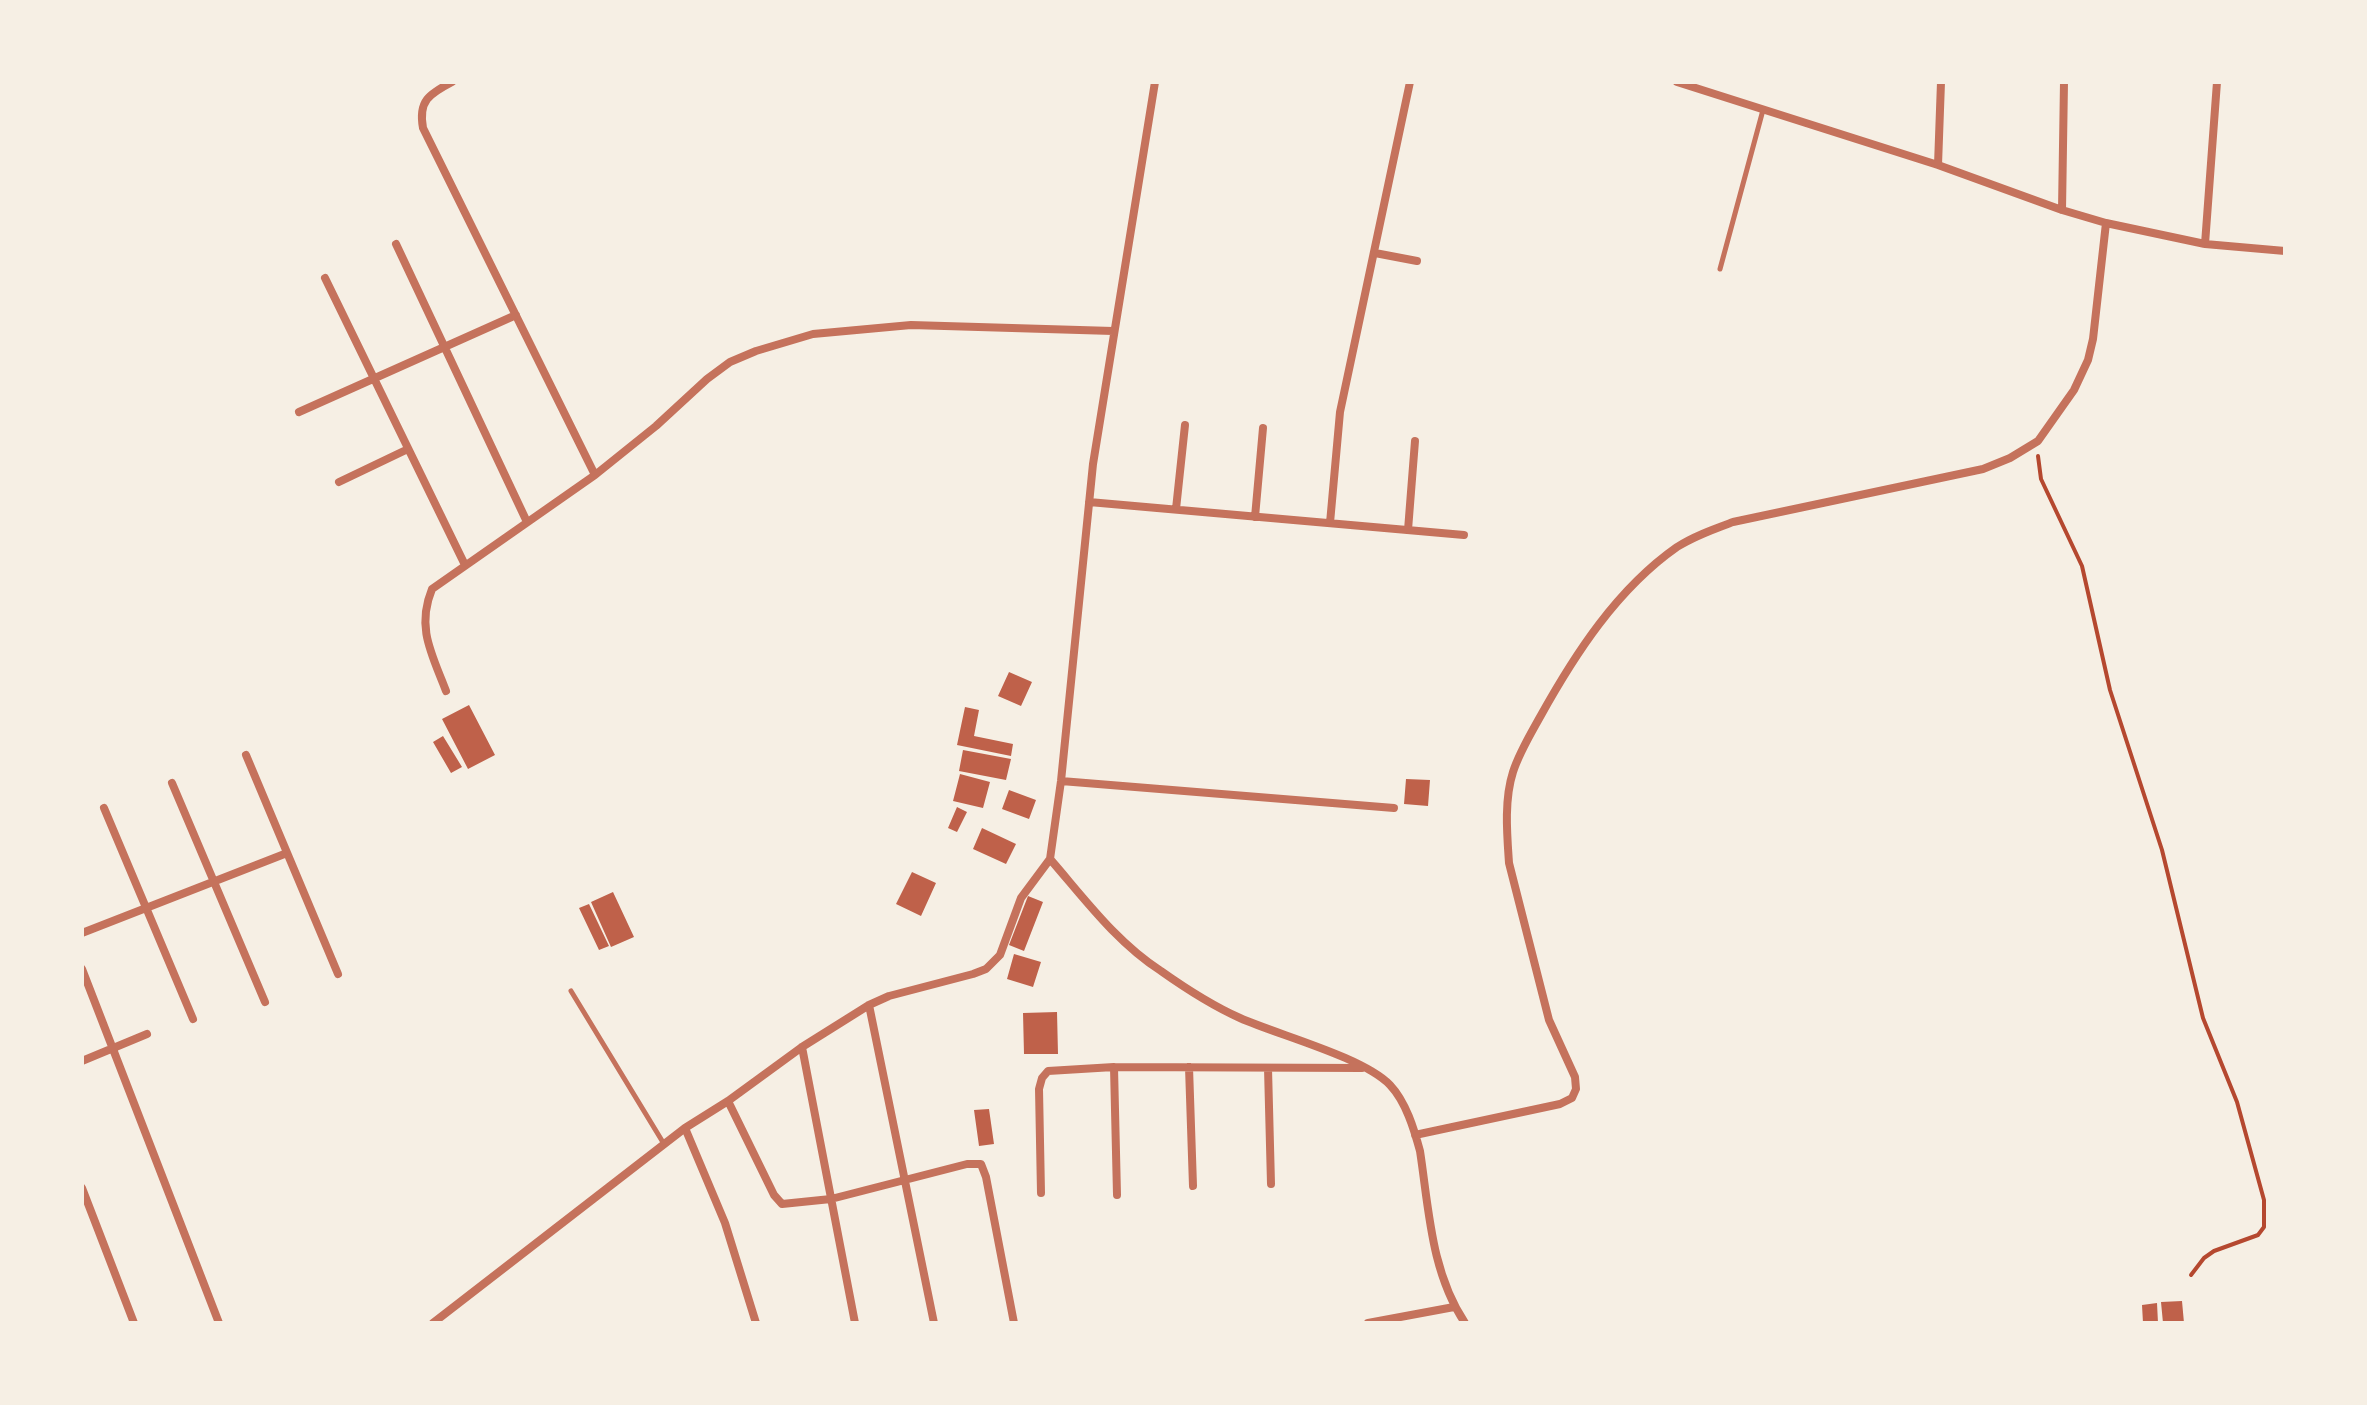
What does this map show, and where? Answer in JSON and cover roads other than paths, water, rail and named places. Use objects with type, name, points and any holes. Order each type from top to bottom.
[{"type":"street","points":[[452,82],[426,99],[420,114],[423,128],[595,475]]},
{"type":"street","points":[[433,1323],[685,1128],[802,1047],[869,1005],[889,996],[973,974],[993,963],[1000,955],[1021,898],[1050,859],[1061,781],[1089,502],[1113,331],[1155,82]]},
{"type":"street","points":[[1330,523],[1340,412],[1410,82]]},
{"type":"street","points":[[1677,82],[1938,165],[2106,223],[2205,244],[2285,251]]},
{"type":"street","points":[[1938,165],[1941,82]]},
{"type":"street","points":[[2062,210],[2064,82]]},
{"type":"street","points":[[2205,244],[2217,82]]},
{"type":"street","points":[[1415,1135],[1560,1104],[1572,1098],[1576,1089],[1575,1077],[1549,1020],[1509,863],[1508,793],[1513,771],[1564,674],[1624,595],[1679,546],[1733,522],[1983,469],[2010,458],[2038,441],[2074,390],[2088,360],[2106,223]]},
{"type":"street","points":[[396,244],[527,522]]},
{"type":"street","points":[[1375,253],[1417,261]]},
{"type":"street","points":[[325,278],[465,565]]},
{"type":"street","points":[[299,412],[516,315]]},
{"type":"street","points":[[446,691],[423,622],[432,589],[595,475],[730,362],[790,340],[840,330],[911,325],[1113,331]]},
{"type":"street","points":[[1176,509],[1185,425]]},
{"type":"street","points":[[1255,517],[1263,428]]},
{"type":"street","points":[[1408,530],[1415,441]]},
{"type":"street","points":[[339,482],[408,449]]},
{"type":"street","points":[[1089,502],[1464,535]]},
{"type":"street","points":[[246,755],[338,974]]},
{"type":"street","points":[[1061,781],[1394,808]]},
{"type":"street","points":[[172,783],[265,1002]]},
{"type":"street","points":[[104,808],[193,1019]]},
{"type":"street","points":[[82,933],[287,853]]},
{"type":"street","points":[[1050,859],[1118,937],[1160,971],[1237,1017],[1367,1068],[1398,1094],[1420,1151],[1442,1281],[1465,1323]]},
{"type":"street","points":[[82,969],[219,1323]]},
{"type":"street","points":[[869,1005],[934,1323]]},
{"type":"street","points":[[82,1061],[147,1034]]},
{"type":"street","points":[[802,1047],[855,1323]]},
{"type":"street","points":[[1041,1193],[1039,1089],[1048,1071],[1114,1067],[1367,1068]]},
{"type":"street","points":[[1114,1067],[1117,1195]]},
{"type":"street","points":[[1189,1067],[1193,1186]]},
{"type":"street","points":[[1268,1068],[1271,1184]]},
{"type":"street","points":[[728,1101],[774,1195],[782,1204],[831,1199],[967,1164],[981,1164],[1014,1323]]},
{"type":"street","points":[[685,1128],[725,1223],[756,1323]]},
{"type":"street","points":[[82,1188],[134,1323]]},
{"type":"street","points":[[1368,1323],[1454,1307]]},
{"type":"lane","points":[[1720,269],[1763,110]]},
{"type":"lane","points":[[571,991],[665,1144]]}]
